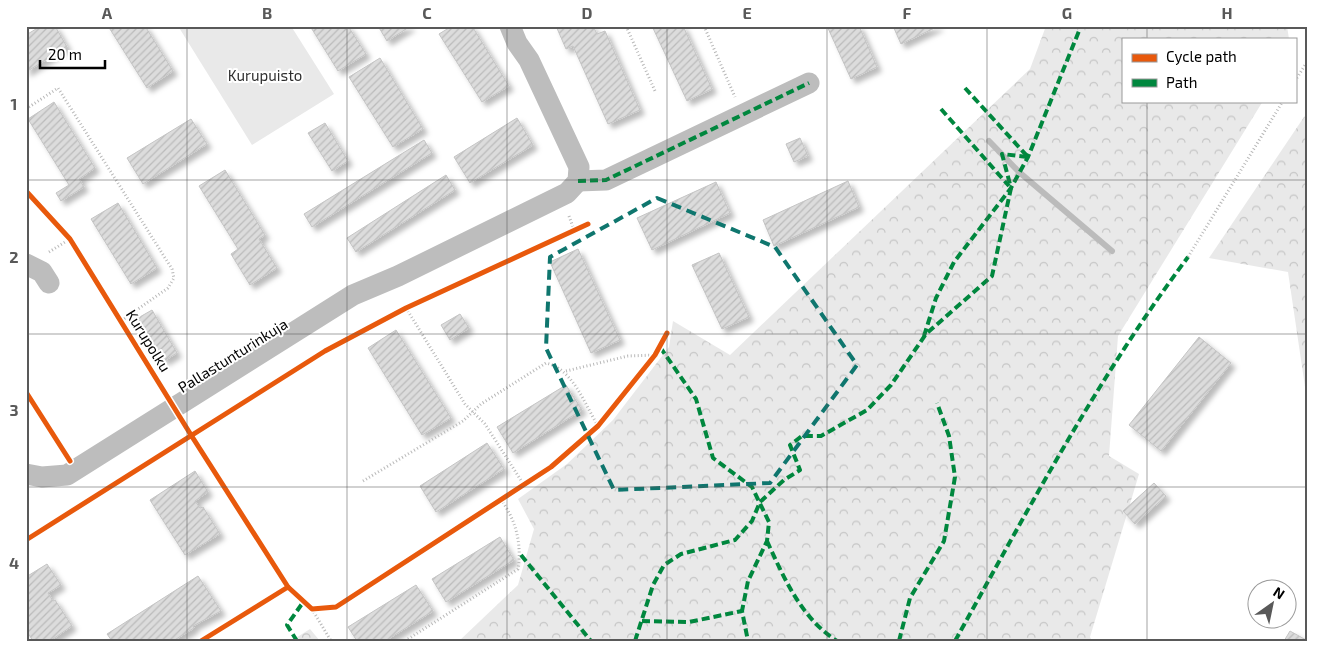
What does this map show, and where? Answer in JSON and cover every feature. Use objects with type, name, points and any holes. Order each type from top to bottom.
[{"type":"street","points":[[510,26],[517,43],[529,60],[579,168],[578,181],[606,180],[810,83]]},
{"type":"street","name":"Pallastunturinkuja","points":[[26,474],[42,477],[67,475],[353,295],[398,276],[567,193],[578,181]]},
{"type":"street","points":[[26,264],[42,272],[49,283]]},
{"type":"path","points":[[627,26],[655,90]]},
{"type":"path","points":[[704,26],[743,115]]},
{"type":"path","points":[[1296,78],[1305,65]]},
{"type":"path","points":[[26,109],[58,88],[172,269],[174,278],[168,288],[121,321]]},
{"type":"path","points":[[1188,257],[1282,102]]},
{"type":"path","points":[[565,234],[581,227]]},
{"type":"path","points":[[64,233],[75,248]]},
{"type":"path","points":[[398,312],[414,304]]},
{"type":"path","points":[[406,308],[466,404],[485,424],[524,485]]},
{"type":"path","points":[[649,362],[660,347]]},
{"type":"path","points":[[566,372],[628,356],[655,354]]},
{"type":"path","points":[[363,481],[463,420],[481,404],[546,363],[557,365],[566,372],[598,426]]},
{"type":"path","points":[[591,432],[603,419]]},
{"type":"path","points":[[517,490],[531,481]]},
{"type":"path","points":[[494,506],[510,496]]},
{"type":"path","points":[[405,641],[518,569],[520,555],[514,518],[502,501]]},
{"type":"path","points":[[310,607],[320,608]]},
{"type":"path","points":[[310,607],[331,641]]},
{"type":"highlighted area","points":[[657,198],[775,247],[857,365],[770,483],[614,490],[546,348],[550,257]]},
{"type":"green space","name":"Kurupuisto","points":[[178,26],[291,26],[334,94],[252,145]]},
{"type":"green space","points":[[1046,26],[1287,26],[1289,38],[1122,38],[1122,102],[1262,102],[1118,336],[1109,456],[1139,474],[1090,637],[1092,641],[459,641],[518,585],[534,529],[518,499],[567,464],[613,420],[669,347],[673,321],[730,355],[1030,69]]},
{"type":"green space","points":[[1308,115],[1308,407],[1288,272],[1209,258],[1304,117]]},
{"type":"green space","points":[[310,629],[320,641],[291,641]]},
{"type":"building","points":[[41,26],[55,26],[67,47],[26,72],[26,35]]},
{"type":"building","points":[[108,26],[145,26],[173,71],[147,88]]},
{"type":"building","points":[[310,26],[348,26],[366,54],[338,71]]},
{"type":"building","points":[[378,26],[411,26],[387,41]]},
{"type":"building","points":[[452,26],[472,26],[509,86],[482,102],[439,34]]},
{"type":"building","points":[[556,26],[593,26],[597,34],[605,31],[640,110],[608,124],[573,46],[566,49]]},
{"type":"building","points":[[652,26],[683,26],[712,89],[687,101]]},
{"type":"building","points":[[827,26],[859,26],[877,67],[851,79]]},
{"type":"building","points":[[893,26],[939,26],[901,44]]},
{"type":"building","points":[[380,58],[423,129],[393,147],[349,77]]},
{"type":"building","points":[[54,102],[95,168],[79,179],[84,187],[61,201],[56,193],[69,185],[28,119]]},
{"type":"building","points":[[517,118],[533,145],[470,183],[454,157]]},
{"type":"building","points":[[191,119],[207,144],[143,184],[127,158]]},
{"type":"building","points":[[325,123],[348,161],[332,171],[308,133]]},
{"type":"building","points":[[800,138],[808,156],[794,162],[786,144]]},
{"type":"building","points":[[424,140],[432,153],[312,227],[304,214]]},
{"type":"building","points":[[225,170],[265,235],[259,239],[277,268],[250,285],[231,254],[238,249],[199,186]]},
{"type":"building","points":[[446,175],[455,190],[356,252],[347,238]]},
{"type":"building","points":[[848,181],[859,207],[774,246],[763,220]]},
{"type":"building","points":[[716,182],[730,213],[652,250],[637,218]]},
{"type":"building","points":[[118,203],[157,268],[131,284],[91,219]]},
{"type":"building","points":[[578,249],[620,340],[591,353],[550,262]]},
{"type":"building","points":[[719,253],[749,317],[722,329],[692,265]]},
{"type":"building","points":[[152,310],[177,353],[164,361],[138,318]]},
{"type":"building","points":[[460,314],[469,328],[450,340],[441,325]]},
{"type":"building","points":[[396,330],[451,418],[422,435],[368,348]]},
{"type":"building","points":[[1199,337],[1231,363],[1161,451],[1129,425]]},
{"type":"building","points":[[566,385],[582,410],[513,453],[497,427]]},
{"type":"building","points":[[487,443],[504,469],[436,512],[420,486]]},
{"type":"building","points":[[195,471],[208,492],[195,501],[200,508],[203,507],[220,534],[185,555],[150,500]]},
{"type":"building","points":[[1154,483],[1166,496],[1135,524],[1123,511]]},
{"type":"building","points":[[500,537],[514,560],[446,602],[432,579]]},
{"type":"building","points":[[47,564],[61,585],[48,593],[53,601],[55,600],[72,626],[50,641],[33,641],[26,630],[26,577]]},
{"type":"building","points":[[198,576],[221,611],[193,626],[194,628],[173,641],[112,641],[107,634]]},
{"type":"building","points":[[416,585],[433,611],[385,641],[357,641],[348,627]]},
{"type":"building","points":[[1290,631],[1308,641],[1284,641]]},
{"type":"waterway","points":[[989,141],[1019,172],[1112,251]]},
{"type":"marked path","points":[[924,336],[936,298],[954,262],[1011,188],[1028,157],[1081,26]]},
{"type":"marked path","points":[[578,181],[606,180],[809,83]]},
{"type":"marked path","points":[[965,88],[1028,157]]},
{"type":"marked path","points":[[941,109],[1009,186]]},
{"type":"marked path","points":[[635,641],[653,585],[664,565],[681,554],[735,540],[752,521],[760,502],[784,480],[800,470],[790,445],[802,436],[821,436],[867,410],[891,385],[926,334],[992,276],[1011,188],[1002,154],[1028,157]]},
{"type":"marked path","points":[[955,641],[1037,494],[1094,397],[1124,349],[1188,257]]},
{"type":"marked path","points":[[660,347],[696,399],[713,458],[752,487],[769,522],[767,541],[748,581],[742,611],[748,641]]},
{"type":"marked path","points":[[899,641],[910,598],[944,541],[955,477],[949,436],[937,403]]},
{"type":"marked path","points":[[767,541],[787,583],[804,609],[824,632],[837,641]]},
{"type":"marked path","points":[[521,555],[591,641]]},
{"type":"marked path","points":[[297,641],[287,625],[304,601]]},
{"type":"marked path","points":[[642,621],[689,622],[742,611]]},
{"type":"cycle path","name":"Kurupolku","points":[[26,191],[70,239],[191,435],[288,587]]},
{"type":"cycle path","points":[[26,540],[325,351],[406,308],[588,224]]},
{"type":"cycle path","points":[[201,641],[288,587],[312,609],[336,607],[551,467],[598,426],[655,355],[667,333]]},
{"type":"cycle path","points":[[26,392],[70,461]]}]
